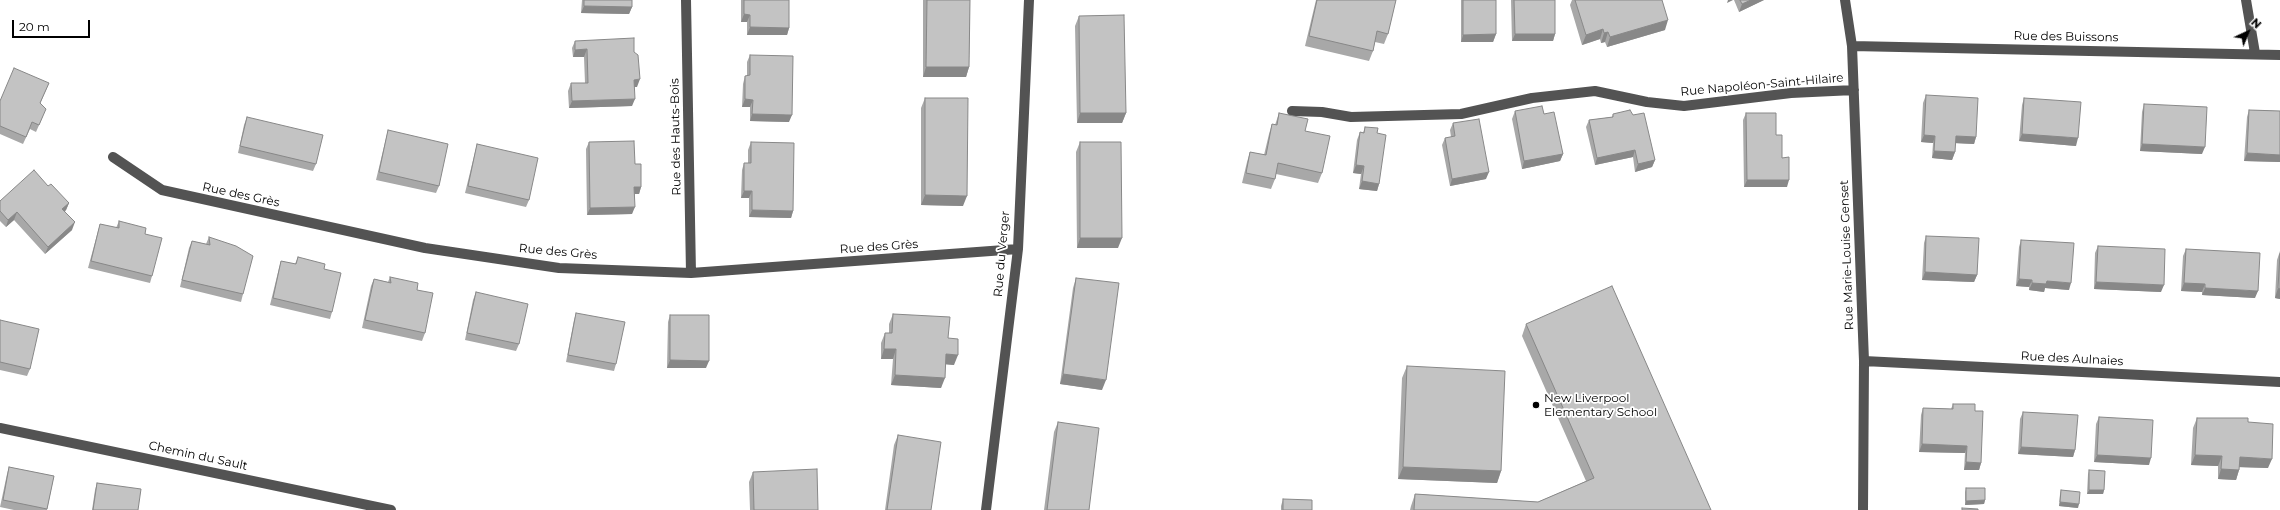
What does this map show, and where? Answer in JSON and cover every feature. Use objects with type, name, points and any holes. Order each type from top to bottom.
[{"type":"street","name":"Rue des Hauts-Bois","points":[[686,0],[691,274]]},
{"type":"street","name":"Rue du Verger","points":[[986,510],[1018,250],[1029,0]]},
{"type":"street","name":"Rue Marie-Louise Genset","points":[[1845,0],[1852,46],[1864,361],[1863,510]]},
{"type":"street","points":[[2246,0],[2255,53]]},
{"type":"street","name":"Rue des Buissons","points":[[1852,46],[2255,53],[2280,55]]},
{"type":"street","name":"Rue Napoléon-Saint-Hilaire","points":[[1292,111],[1322,112],[1351,117],[1461,114],[1532,98],[1594,91],[1647,102],[1684,106],[1791,94],[1854,90]]},
{"type":"street","name":"Rue des Grès","points":[[113,157],[162,190],[425,248],[559,268],[691,274],[1018,250]]},
{"type":"street","name":"Rue des Aulnaies","points":[[1864,361],[2280,382]]},
{"type":"street","name":"Chemin du Sault","points":[[0,428],[391,510]]},
{"type":"building","points":[[584,0],[632,0],[632,7],[584,6]]},
{"type":"building","points":[[744,0],[789,0],[789,28],[750,27],[750,15],[744,14]]},
{"type":"building","points":[[927,0],[970,0],[969,67],[926,67]]},
{"type":"building","points":[[1317,0],[1396,0],[1388,34],[1377,31],[1373,51],[1309,36]]},
{"type":"building","points":[[1463,0],[1496,0],[1496,34],[1463,35]]},
{"type":"building","points":[[1514,0],[1555,0],[1555,34],[1515,34]]},
{"type":"building","points":[[1575,0],[1662,0],[1668,20],[1610,37],[1608,32],[1604,33],[1603,29],[1586,35]]},
{"type":"building","points":[[1740,0],[1751,0],[1742,4]]},
{"type":"building","points":[[1124,15],[1126,113],[1080,113],[1079,16]]},
{"type":"building","points":[[634,38],[634,52],[638,55],[640,79],[634,80],[635,99],[572,101],[571,83],[588,83],[587,49],[575,50],[575,41]]},
{"type":"building","points":[[750,55],[793,56],[792,115],[752,114],[753,100],[745,99],[745,76],[750,75]]},
{"type":"building","points":[[14,68],[49,83],[40,103],[46,109],[39,125],[32,122],[26,137],[0,126],[0,101]]},
{"type":"building","points":[[1926,95],[1978,98],[1976,137],[1956,136],[1955,152],[1934,151],[1935,136],[1924,135]]},
{"type":"building","points":[[925,98],[968,98],[967,196],[925,195]]},
{"type":"building","points":[[2024,98],[2081,102],[2078,138],[2022,134]]},
{"type":"building","points":[[2144,104],[2207,107],[2205,147],[2142,144]]},
{"type":"building","points":[[1542,106],[1544,114],[1554,112],[1563,154],[1524,161],[1515,111]]},
{"type":"building","points":[[1630,110],[1633,115],[1644,113],[1655,160],[1638,164],[1635,150],[1597,158],[1589,120],[1613,117],[1613,114]]},
{"type":"building","points":[[2249,110],[2280,111],[2280,155],[2247,153]]},
{"type":"building","points":[[1279,113],[1308,119],[1305,131],[1330,136],[1322,173],[1278,163],[1275,179],[1246,173],[1250,152],[1266,155],[1272,124],[1277,125]]},
{"type":"building","points":[[1746,113],[1776,113],[1776,135],[1782,135],[1782,158],[1789,157],[1789,180],[1747,180]]},
{"type":"building","points":[[247,117],[323,135],[316,164],[240,146]]},
{"type":"building","points":[[1479,119],[1489,172],[1452,179],[1445,138],[1455,136],[1453,123]]},
{"type":"building","points":[[1365,127],[1378,128],[1377,133],[1386,135],[1379,184],[1362,181],[1364,166],[1356,165],[1360,132],[1364,133]]},
{"type":"building","points":[[388,130],[448,144],[439,186],[379,172]]},
{"type":"building","points":[[634,141],[635,164],[641,164],[641,187],[634,187],[635,207],[590,208],[589,142]]},
{"type":"building","points":[[751,142],[794,143],[793,211],[752,210],[752,191],[744,191],[744,163],[751,163]]},
{"type":"building","points":[[1080,142],[1121,142],[1122,238],[1080,238]]},
{"type":"building","points":[[477,144],[538,158],[529,200],[468,186]]},
{"type":"building","points":[[34,170],[48,186],[51,184],[69,203],[62,209],[75,222],[48,247],[17,212],[8,220],[0,211],[0,201]]},
{"type":"building","points":[[119,221],[146,228],[145,234],[162,238],[152,276],[91,261],[100,224],[119,228]]},
{"type":"building","points":[[1926,236],[1979,238],[1977,275],[1925,272]]},
{"type":"building","points":[[209,237],[236,246],[253,256],[243,294],[182,280],[192,241],[210,245]]},
{"type":"building","points":[[2021,240],[2074,243],[2071,283],[2047,281],[2046,284],[2032,283],[2032,280],[2019,279]]},
{"type":"building","points":[[2098,246],[2165,249],[2164,285],[2096,282]]},
{"type":"building","points":[[2186,249],[2260,253],[2258,291],[2205,288],[2205,284],[2184,283]]},
{"type":"building","points":[[2280,254],[2280,289],[2278,288]]},
{"type":"building","points":[[298,257],[325,264],[324,269],[341,273],[332,312],[273,298],[281,261],[296,264]]},
{"type":"building","points":[[390,277],[418,283],[417,290],[433,293],[425,333],[365,320],[374,279],[391,283]]},
{"type":"building","points":[[1076,278],[1119,283],[1106,380],[1063,374]]},
{"type":"building","points":[[1612,286],[1711,510],[1414,510],[1415,494],[1538,502],[1594,478],[1526,324]]},
{"type":"building","points":[[476,292],[528,304],[519,344],[467,333]]},
{"type":"building","points":[[576,313],[625,322],[616,364],[568,355]]},
{"type":"building","points":[[893,314],[950,317],[948,338],[958,339],[958,355],[946,354],[945,378],[895,375],[896,349],[884,349],[885,333],[892,333]]},
{"type":"building","points":[[670,315],[709,315],[709,361],[670,360]]},
{"type":"building","points":[[0,320],[39,329],[30,369],[0,362]]},
{"type":"building","points":[[1407,366],[1505,371],[1501,471],[1403,467]]},
{"type":"building","points":[[1953,404],[1975,404],[1975,411],[1983,411],[1981,463],[1966,462],[1967,446],[1922,444],[1923,408],[1953,409]]},
{"type":"building","points":[[2023,412],[2078,415],[2075,450],[2021,447]]},
{"type":"building","points":[[2099,417],[2153,420],[2151,458],[2097,455]]},
{"type":"building","points":[[2197,418],[2248,418],[2248,422],[2273,424],[2272,459],[2240,457],[2239,470],[2221,469],[2222,456],[2195,455]]},
{"type":"building","points":[[1058,422],[1099,428],[1089,510],[1047,510]]},
{"type":"building","points":[[898,435],[941,442],[931,510],[887,510]]},
{"type":"building","points":[[9,467],[54,476],[47,509],[3,500]]},
{"type":"building","points":[[817,469],[818,510],[754,510],[753,472]]},
{"type":"building","points":[[2089,470],[2105,471],[2104,490],[2089,490]]},
{"type":"building","points":[[97,483],[141,489],[138,510],[93,510]]},
{"type":"building","points":[[1966,488],[1985,488],[1985,500],[1966,501]]},
{"type":"building","points":[[2061,490],[2080,492],[2079,504],[2060,502]]},
{"type":"building","points":[[1283,499],[1312,500],[1312,510],[1283,510]]},
{"type":"building","points":[[1962,508],[1978,509],[1978,510],[1962,510]]},
{"type":"place","name":"New Liverpool Elementary School","points":[[1536,405]]}]
